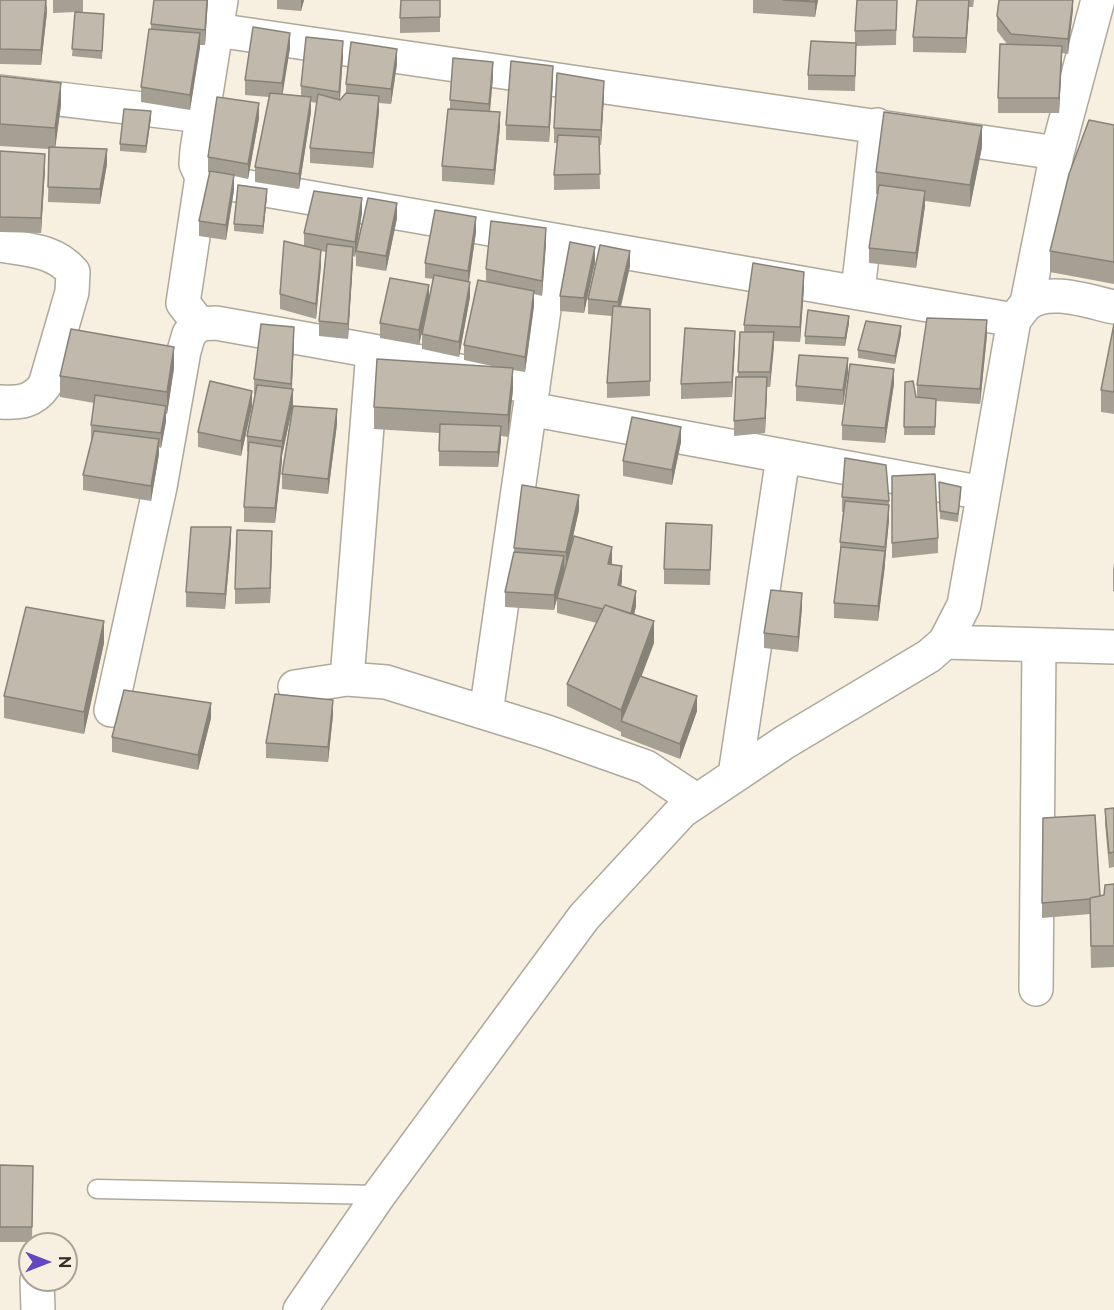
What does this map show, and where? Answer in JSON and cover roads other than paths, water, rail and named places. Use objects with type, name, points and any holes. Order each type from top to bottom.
[{"type":"street","points":[[300,1310],[379,1196],[584,917],[689,806],[785,742],[929,656],[945,642],[964,605],[1021,311],[1057,153],[1098,0]]},
{"type":"street","points":[[199,324],[183,303],[202,177],[196,164],[218,15],[1057,153]]},
{"type":"street","points":[[0,92],[202,116]]},
{"type":"street","points":[[858,291],[877,125]]},
{"type":"street","points":[[202,177],[225,183],[858,291],[1021,311],[1041,298],[1059,296],[1114,307]]},
{"type":"street","points":[[486,713],[554,240]]},
{"type":"street","points":[[0,245],[50,254],[63,261],[73,272],[72,291],[45,385],[36,397],[19,403],[0,402]]},
{"type":"street","points":[[111,710],[160,488],[184,351],[189,334],[199,324],[216,323],[373,351],[531,398],[783,457],[985,493]]},
{"type":"street","points":[[347,679],[373,351]]},
{"type":"street","points":[[735,775],[783,457]]},
{"type":"street","points":[[945,642],[1114,647]]},
{"type":"street","points":[[1036,989],[1039,645]]},
{"type":"street","points":[[295,687],[347,679],[386,682],[646,766],[689,806]]},
{"type":"street","points":[[37,1292],[38,1310]]},
{"type":"lane","points":[[97,1189],[379,1196]]}]
